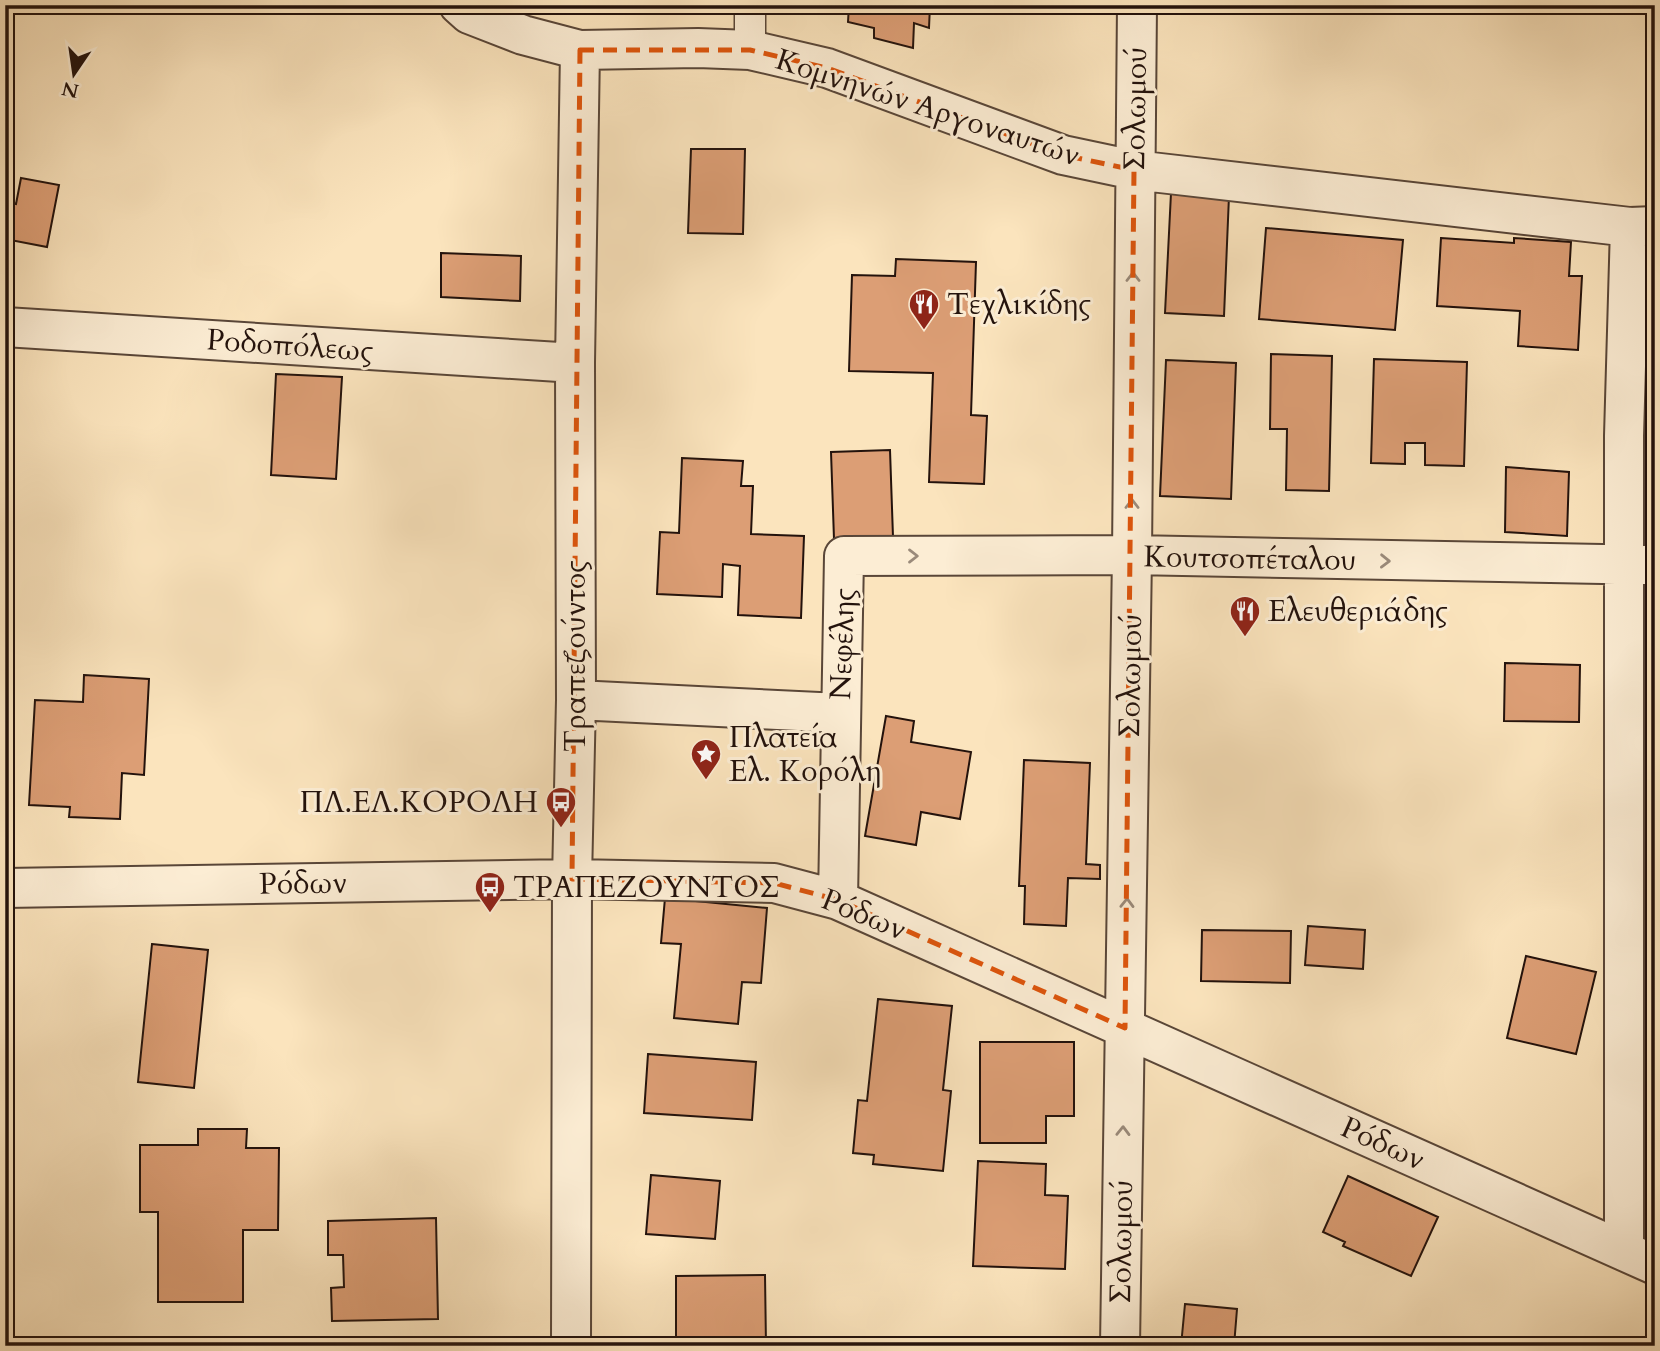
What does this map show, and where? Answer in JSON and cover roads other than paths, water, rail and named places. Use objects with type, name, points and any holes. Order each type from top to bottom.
[{"type":"street","name":"Κομνηνών Αργοναυτών","points":[[459,5],[469,14],[523,35],[580,50],[750,50],[827,68],[1063,155],[1134,170],[1642,226]]},
{"type":"street","points":[[750,5],[750,50]]},
{"type":"street","name":"Σολωμού","points":[[1120,1346],[1137,5]]},
{"type":"street","name":"Τραπεζούντος","points":[[571,1346],[572,879],[576,700],[575,363],[580,50]]},
{"type":"street","points":[[1640,1258],[1640,566],[1624,436],[1642,226]]},
{"type":"street","name":"Ροδοπόλεως","points":[[5,327],[575,363]]},
{"type":"street","name":"Κουτσοπέταλου","points":[[844,556],[1132,555],[1640,566]]},
{"type":"street","name":"Νεφέλης","points":[[838,900],[844,556]]},
{"type":"street","points":[[576,700],[840,713]]},
{"type":"street","name":"Ρόδων","points":[[5,888],[572,879],[775,883],[838,900],[1640,1258]]},
{"type":"place","name":"Τεχλικίδης","points":[[924,331]]},
{"type":"place","name":"Ελευθεριάδης","points":[[1245,638]]},
{"type":"place","name":"Πλατεία Ελ. Κορόλη","points":[[706,781]]},
{"type":"place","name":"ΠΛ.ΕΛ.ΚΟΡΟΛΗ","points":[[561,829]]},
{"type":"place","name":"ΤΡΑΠΕΖΟΥΝΤΟΣ","points":[[490,914]]}]
